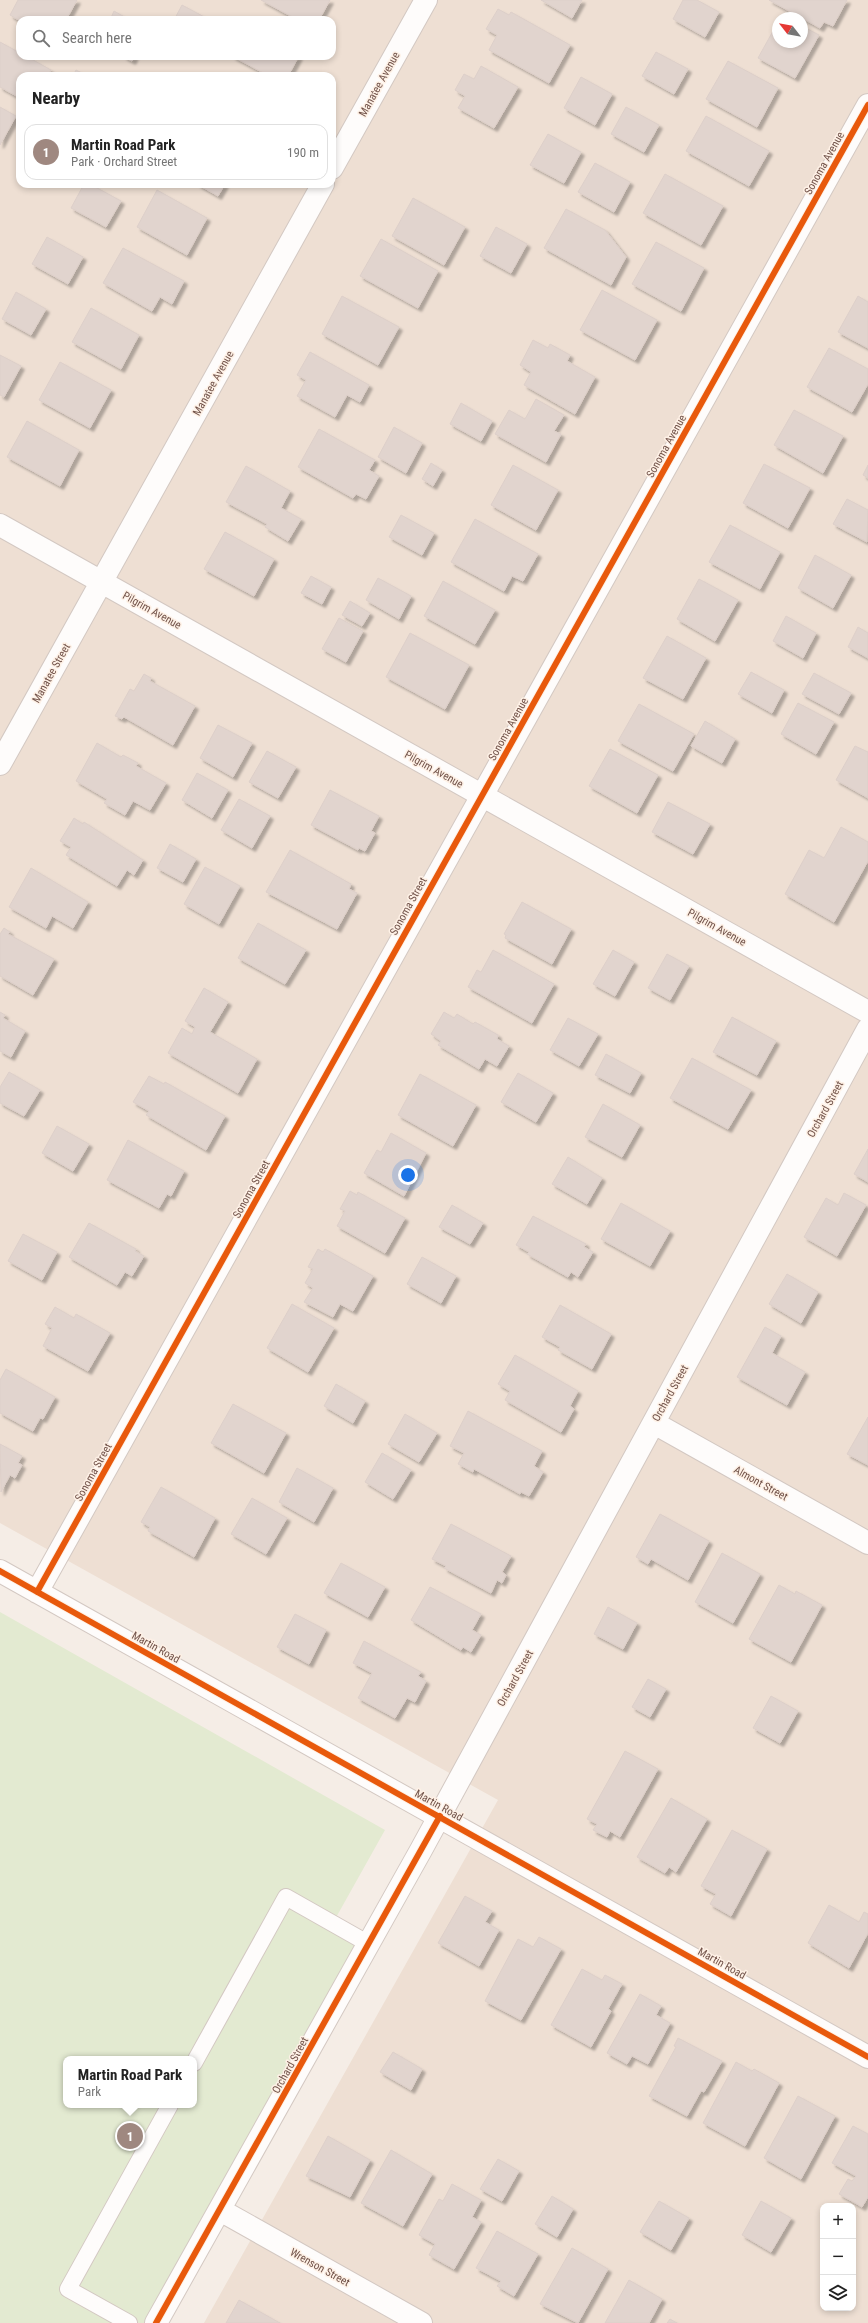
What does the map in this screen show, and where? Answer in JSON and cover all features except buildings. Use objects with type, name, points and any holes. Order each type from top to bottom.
[{"type":"street","name":"Manatee Avenue","points":[[336,161],[426,0]]},
{"type":"street","name":"Sonoma Avenue","points":[[482,796],[868,106]]},
{"type":"street","name":"Manatee Avenue","points":[[103,582],[321,188]]},
{"type":"street","name":"Pilgrim Avenue","points":[[0,525],[868,1012]]},
{"type":"street","name":"Manatee Street","points":[[0,764],[103,582]]},
{"type":"street","name":"Sonoma Street","points":[[37,1592],[482,796]]},
{"type":"street","name":"Orchard Street","points":[[156,2323],[440,1816],[868,1029]]},
{"type":"street","name":"Almont Street","points":[[654,1423],[868,1543]]},
{"type":"street","name":"Martin Road","points":[[0,1571],[868,2057]]},
{"type":"street","name":"Wrenson Street","points":[[220,2210],[421,2323]]},
{"type":"lane","points":[[197,2058],[286,1897],[369,1944]]},
{"type":"lane","points":[[129,2323],[68,2289],[168,2108]]},
{"type":"shaded area","points":[[0,0],[868,0],[868,2323],[204,2323],[498,1800],[0,1523]]},
{"type":"green space","points":[[0,1612],[385,1830],[329,1930],[365,1950],[155,2323],[0,2323]]},
{"type":"cycle path","points":[[37,1592],[868,105]]},
{"type":"cycle path","points":[[0,1571],[868,2057]]},
{"type":"cycle path","points":[[156,2323],[440,1816]]},
{"type":"place","name":"Martin Road Park","points":[[130,2136]]}]
